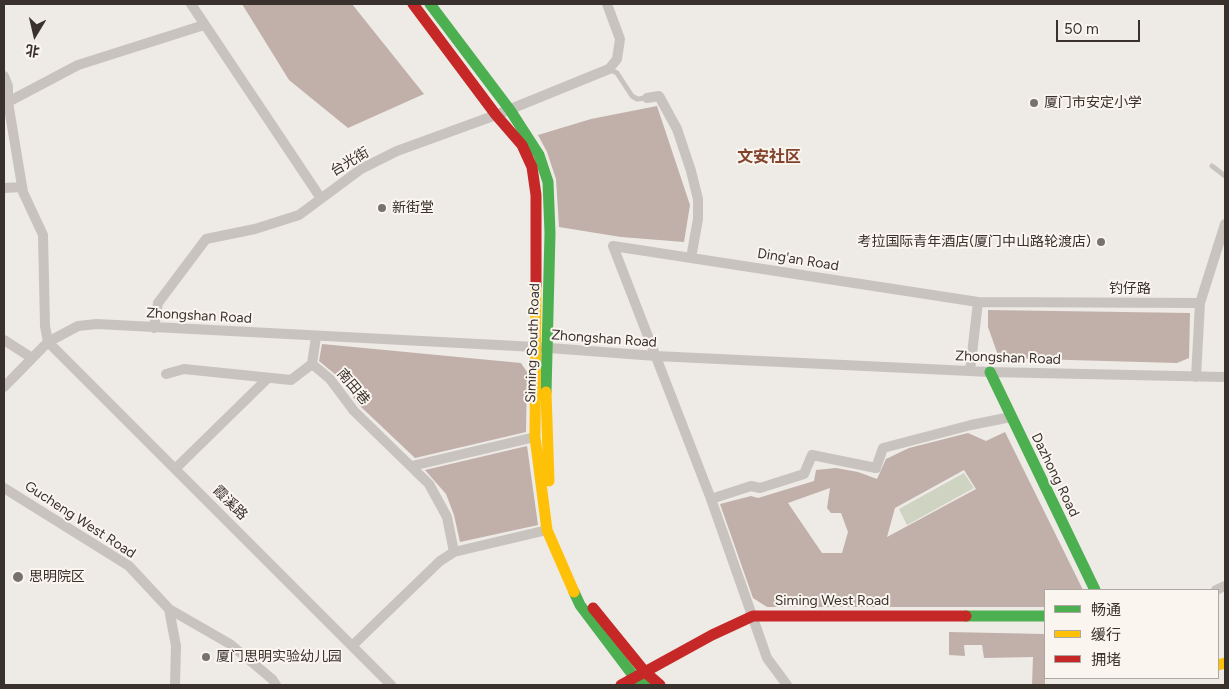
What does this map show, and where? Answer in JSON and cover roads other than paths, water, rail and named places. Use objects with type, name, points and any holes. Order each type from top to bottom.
[{"type":"main road","name":"Siming South Road","points":[[413,4],[496,116],[522,145],[532,167],[536,195],[535,437],[547,530],[580,605],[635,678]]},
{"type":"main road","name":"Siming South Road","points":[[430,4],[510,110],[539,155],[548,182],[550,232],[546,440],[553,521],[569,562],[588,602],[646,672],[660,685]]},
{"type":"main road","name":"Dazhong Road","points":[[990,372],[1095,589]]},
{"type":"main road","name":"Siming West Road","points":[[621,685],[712,635],[753,616],[1044,616]]},
{"type":"main road","points":[[635,678],[646,685]]},
{"type":"street","points":[[191,4],[320,197]]},
{"type":"street","points":[[606,4],[620,39],[617,58],[609,69]]},
{"type":"street","points":[[8,102],[78,65],[204,25]]},
{"type":"street","name":"台光街","points":[[154,328],[158,303],[206,239],[255,229],[299,214],[361,169],[397,151],[496,116],[609,69]]},
{"type":"street","points":[[4,76],[8,86],[8,102],[22,188],[43,235],[45,326],[48,342]]},
{"type":"street","points":[[646,98],[659,96],[677,129],[691,171],[698,199],[698,219],[691,258]]},
{"type":"street","points":[[4,188],[22,188]]},
{"type":"street","points":[[1196,377],[1200,303],[1225,224]]},
{"type":"street","name":"Ding'an Road","points":[[656,356],[613,246],[978,302]]},
{"type":"street","points":[[970,371],[978,302]]},
{"type":"street","name":"钓仔路","points":[[978,302],[1200,303]]},
{"type":"street","name":"Zhongshan Road","points":[[4,387],[48,342],[78,326],[96,324],[536,347],[656,356],[990,372],[1225,377]]},
{"type":"street","points":[[166,374],[184,369],[292,380],[312,364],[316,336]]},
{"type":"street","points":[[4,340],[32,358]]},
{"type":"street","name":"霞溪路","points":[[48,342],[391,685]]},
{"type":"street","points":[[656,356],[711,499],[767,658],[787,685]]},
{"type":"street","name":"南田巷","points":[[312,364],[330,379],[354,412],[429,484],[447,517],[454,552]]},
{"type":"street","points":[[176,468],[268,378]]},
{"type":"street","points":[[711,499],[750,486],[760,488],[804,474],[812,455],[876,468],[883,448],[971,425],[1011,417]]},
{"type":"street","points":[[412,466],[535,437]]},
{"type":"street","name":"Gucheng West Road","points":[[4,488],[129,566],[169,609]]},
{"type":"street","points":[[353,645],[440,561],[454,552],[547,530]]},
{"type":"street","points":[[169,609],[176,646],[174,685]]},
{"type":"street","points":[[169,609],[230,644],[272,679],[276,685]]},
{"type":"lane","points":[[609,69],[617,73],[632,96],[637,99],[646,98]]},
{"type":"lane","points":[[1212,166],[1225,176]]},
{"type":"place","name":"厦门市安定小学","points":[[1034,103]]},
{"type":"place","name":"新街堂","points":[[382,208]]},
{"type":"place","name":"考拉国际青年酒店(厦门中山路轮渡店)","points":[[1101,242]]},
{"type":"place","name":"思明院区","points":[[18,577]]},
{"type":"place","name":"厦门思明实验幼儿园","points":[[206,657]]},
{"type":"district","name":"文安社区","points":[[769,157]]}]
